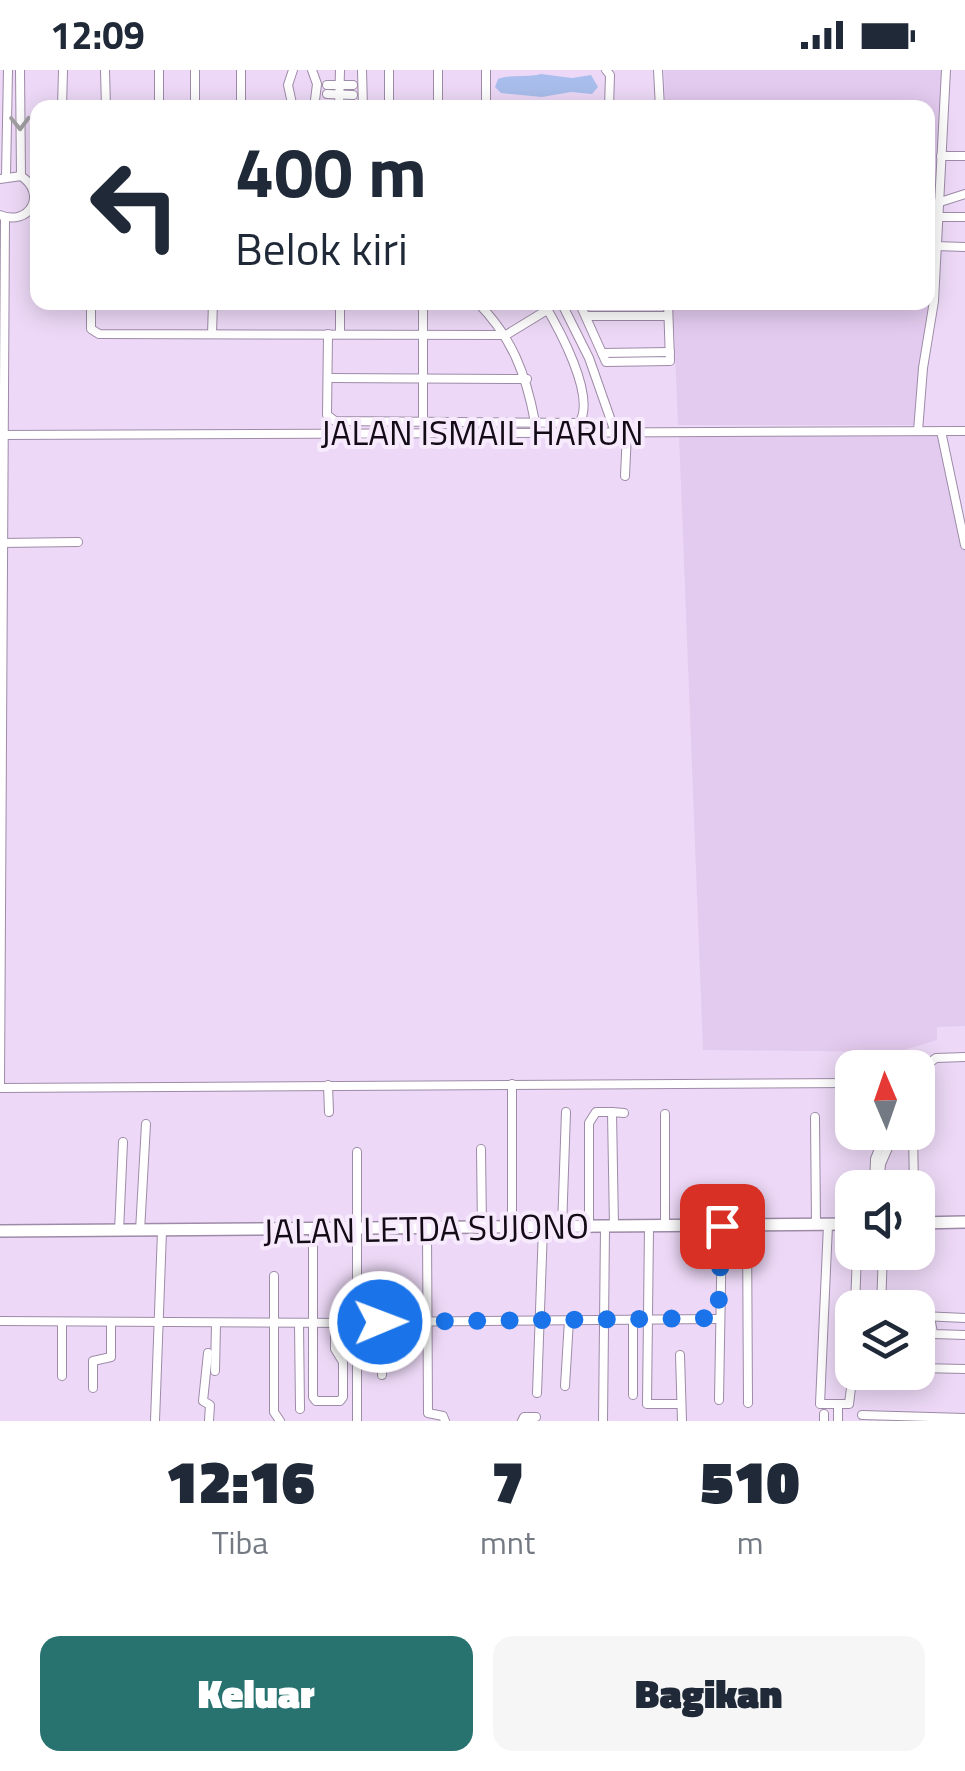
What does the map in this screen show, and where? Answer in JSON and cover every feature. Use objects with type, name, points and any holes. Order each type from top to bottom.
[{"type":"highway","points":[[935,1223],[965,1222]]},
{"type":"highway","name":"JALAN LETDA SUJONO","points":[[0,1231],[835,1225]]},
{"type":"street","points":[[8,70],[3,178],[21,176],[30,183]]},
{"type":"street","points":[[20,70],[21,176]]},
{"type":"street","points":[[62,70],[62,100]]},
{"type":"street","points":[[106,70],[106,100]]},
{"type":"street","points":[[158,70],[159,100]]},
{"type":"street","points":[[194,70],[195,100]]},
{"type":"street","points":[[241,100],[242,70]]},
{"type":"street","points":[[291,100],[288,84],[293,70]]},
{"type":"street","points":[[312,70],[322,90]]},
{"type":"street","points":[[339,100],[340,70]]},
{"type":"street","points":[[361,100],[358,90],[362,70]]},
{"type":"street","points":[[388,100],[389,70]]},
{"type":"street","points":[[438,70],[438,100]]},
{"type":"street","points":[[486,70],[486,100]]},
{"type":"street","points":[[658,70],[660,100]]},
{"type":"street","points":[[946,70],[947,156],[935,246],[965,247]]},
{"type":"street","points":[[609,72],[609,100]]},
{"type":"street","points":[[322,90],[358,90]]},
{"type":"street","points":[[318,100],[322,90]]},
{"type":"street","points":[[947,156],[965,156]]},
{"type":"street","points":[[942,202],[965,194]]},
{"type":"street","points":[[30,210],[21,217],[2,216],[0,1087],[835,1083]]},
{"type":"street","points":[[937,217],[965,218]]},
{"type":"street","points":[[92,310],[91,329],[99,334],[423,335],[506,335],[540,310]]},
{"type":"street","points":[[212,310],[212,334]]},
{"type":"street","points":[[340,310],[340,334]]},
{"type":"street","points":[[423,310],[423,421]]},
{"type":"street","points":[[484,310],[506,335],[527,379],[535,422]]},
{"type":"street","points":[[328,334],[329,419],[579,423],[585,410],[571,357],[547,310]]},
{"type":"street","points":[[565,310],[589,358],[614,432]]},
{"type":"street","points":[[583,310],[606,362],[670,360],[668,310]]},
{"type":"street","points":[[918,431],[922,368],[932,310]]},
{"type":"street","points":[[586,316],[668,316]]},
{"type":"street","points":[[328,378],[527,379]]},
{"type":"street","points":[[941,431],[965,544]]},
{"type":"street","name":"JALAN ISMAIL HARUN","points":[[3,435],[965,431]]},
{"type":"street","points":[[625,476],[627,432]]},
{"type":"street","points":[[2,543],[78,542]]},
{"type":"street","points":[[935,1059],[965,1058]]},
{"type":"street","points":[[512,1084],[512,1229]]},
{"type":"street","points":[[328,1085],[328,1112]]},
{"type":"street","points":[[562,1228],[566,1112]]},
{"type":"street","points":[[589,1228],[589,1123],[596,1112],[624,1112]]},
{"type":"street","points":[[603,1421],[612,1112]]},
{"type":"street","points":[[665,1114],[665,1227]]},
{"type":"street","points":[[815,1117],[822,1225],[822,1413],[848,1404],[850,1390]]},
{"type":"street","points":[[140,1231],[146,1124]]},
{"type":"street","points":[[119,1231],[123,1142]]},
{"type":"street","points":[[481,1149],[482,1229]]},
{"type":"street","points":[[357,1152],[357,1421]]},
{"type":"street","points":[[719,1400],[722,1226]]},
{"type":"street","points":[[748,1226],[748,1403]]},
{"type":"street","points":[[649,1227],[648,1404],[682,1404]]},
{"type":"street","points":[[537,1393],[543,1228]]},
{"type":"street","points":[[313,1230],[313,1397],[317,1401],[340,1401],[343,1397],[343,1362],[336,1349],[334,1324]]},
{"type":"street","points":[[427,1230],[428,1413],[443,1416],[445,1421]]},
{"type":"street","points":[[155,1421],[162,1231]]},
{"type":"street","points":[[274,1276],[274,1412],[280,1421]]},
{"type":"street","points":[[379,1295],[375,1322],[382,1375]]},
{"type":"street","points":[[965,1318],[926,1316],[934,1334],[965,1335]]},
{"type":"street","points":[[375,1322],[718,1318]]},
{"type":"street","points":[[633,1319],[633,1395]]},
{"type":"street","points":[[565,1386],[569,1320]]},
{"type":"street","points":[[0,1321],[355,1323]]},
{"type":"street","points":[[62,1322],[62,1376]]},
{"type":"street","points":[[92,1388],[92,1362],[112,1358],[111,1322]]},
{"type":"street","points":[[208,1421],[210,1405],[203,1401],[216,1324]]},
{"type":"street","points":[[300,1324],[300,1409]]},
{"type":"street","points":[[208,1354],[210,1371]]},
{"type":"street","points":[[680,1355],[682,1421]]},
{"type":"street","points":[[935,1368],[965,1368]]},
{"type":"street","points":[[210,1371],[225,1372]]},
{"type":"street","points":[[838,1406],[838,1421]]},
{"type":"street","points":[[522,1421],[524,1416],[536,1416]]},
{"type":"street","points":[[862,1416],[965,1418]]},
{"type":"shaded area","points":[[664,70],[943,70],[935,254],[935,100],[665,100]]},
{"type":"shaded area","points":[[673,310],[931,310],[921,351],[917,425],[678,425]]},
{"type":"shaded area","points":[[679,435],[940,435],[965,546],[965,1026],[937,1027],[937,1040],[904,1050],[703,1050]]},
{"type":"water","points":[[541,74],[572,78],[591,75],[598,87],[592,94],[571,92],[542,97],[501,93],[495,87],[498,79]]},
{"type":"route","points":[[380,1322],[718,1318],[722,1226]]}]
